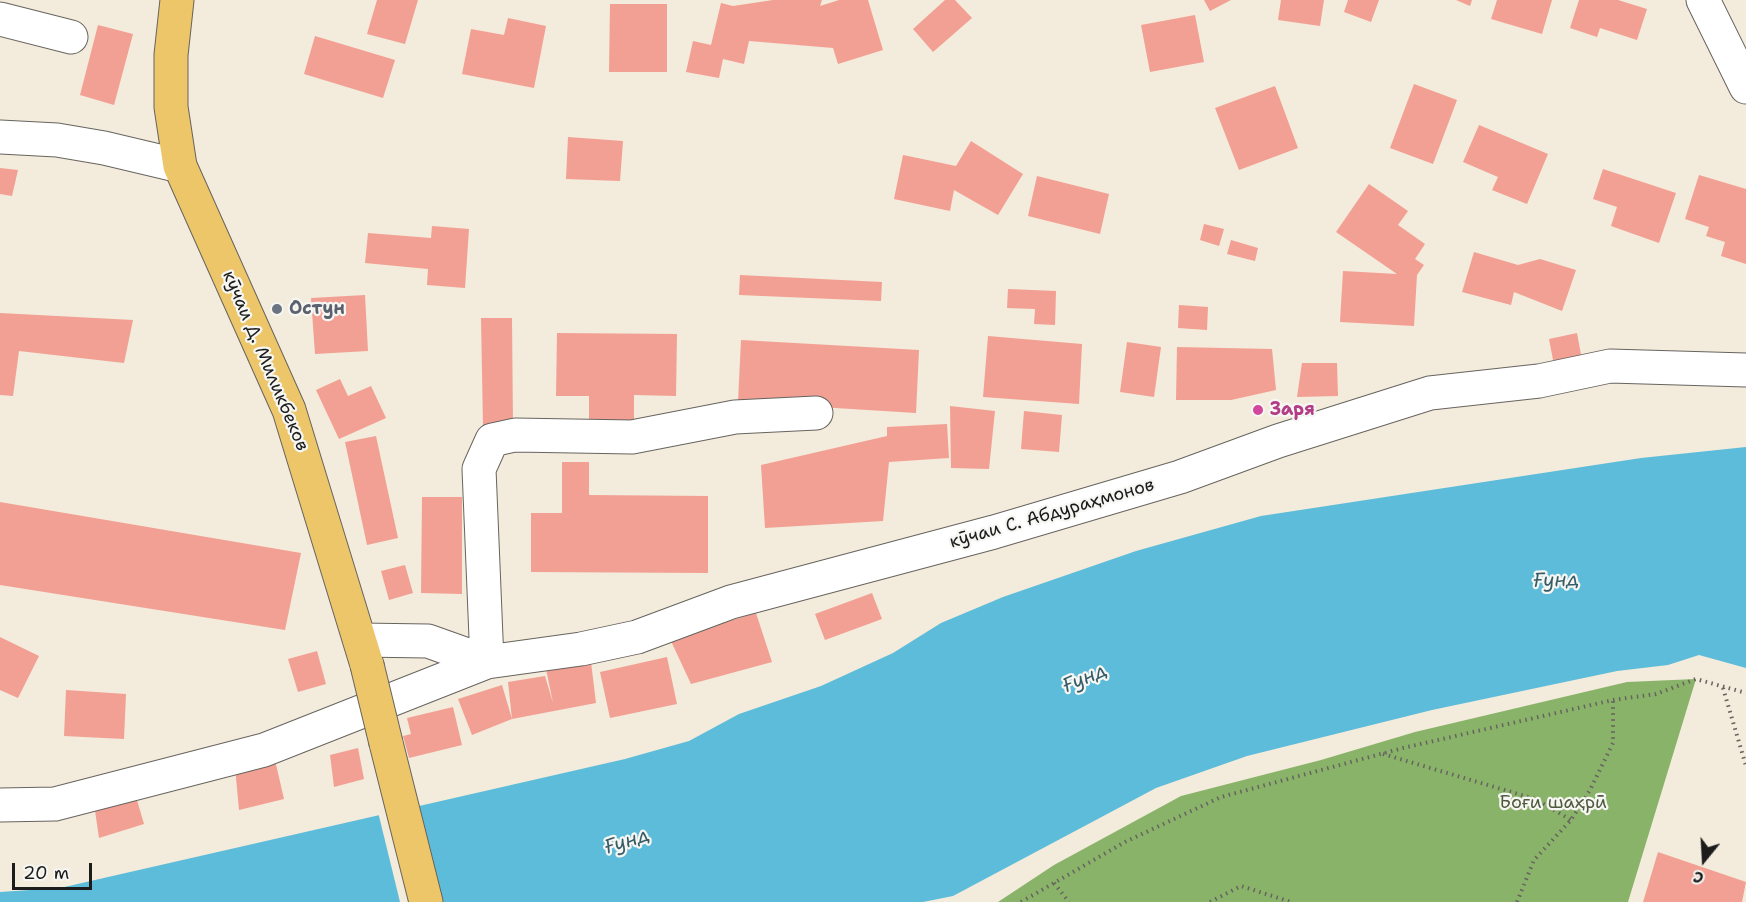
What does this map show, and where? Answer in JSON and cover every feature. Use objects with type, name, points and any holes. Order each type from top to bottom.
[{"type":"main road","name":"кӯчаи Д. Миликбеков","points":[[177,0],[171,55],[171,107],[180,166],[289,410],[363,652],[426,902]]},
{"type":"street","points":[[1702,0],[1746,87]]},
{"type":"street","points":[[0,19],[71,36]]},
{"type":"street","points":[[0,137],[57,140],[104,148],[180,166]]},
{"type":"street","name":"кӯчаи С. Абдураҳмонов","points":[[363,652],[428,641],[487,662],[581,649],[637,637],[731,602],[994,532],[1180,477],[1278,441],[1430,393],[1539,381],[1610,366],[1746,370]]},
{"type":"street","points":[[0,805],[55,804],[264,750],[487,662],[480,469],[484,453],[492,440],[515,435],[632,437],[735,417],[816,413]]},
{"type":"path","points":[[1021,902],[1125,842],[1221,797],[1382,754],[1613,700],[1656,694],[1696,680],[1746,693]]},
{"type":"path","points":[[1723,687],[1746,766]]},
{"type":"path","points":[[1517,902],[1534,860],[1571,820],[1590,790],[1613,743],[1613,700]]},
{"type":"path","points":[[1382,754],[1535,800],[1571,820]]},
{"type":"path","points":[[1054,883],[1069,902]]},
{"type":"path","points":[[1210,902],[1241,886],[1291,902]]},
{"type":"green space","name":"Боғи шаҳрӣ","points":[[1696,679],[1628,902],[998,902],[1054,865],[1181,796],[1321,760],[1415,732],[1627,682]]},
{"type":"water","name":"Ғунд","points":[[1746,447],[1746,668],[1699,655],[1668,665],[1617,671],[1432,710],[1247,756],[1156,788],[953,896],[923,902],[0,902],[0,892],[60,888],[625,759],[689,741],[739,714],[821,686],[893,653],[941,623],[1003,597],[1136,551],[1261,516],[1641,458]]},
{"type":"pier","points":[[416,804],[441,902],[400,902],[378,812]]},
{"type":"building","points":[[377,0],[418,0],[405,44],[367,34]]},
{"type":"building","points":[[773,0],[822,0],[820,6],[839,0],[868,0],[883,50],[838,64],[833,48],[749,41],[744,64],[723,59],[719,78],[686,72],[693,41],[711,45],[721,3],[733,6]]},
{"type":"building","points":[[945,0],[955,0],[972,18],[933,52],[913,29]]},
{"type":"building","points":[[1204,0],[1231,0],[1210,11]]},
{"type":"building","points":[[1281,0],[1324,0],[1320,26],[1278,20]]},
{"type":"building","points":[[1348,0],[1379,0],[1371,22],[1344,12]]},
{"type":"building","points":[[1456,0],[1472,0],[1470,6]]},
{"type":"building","points":[[1497,0],[1552,0],[1542,34],[1491,19]]},
{"type":"building","points":[[1579,0],[1618,0],[1647,9],[1637,40],[1600,28],[1597,37],[1570,28]]},
{"type":"building","points":[[610,4],[667,4],[667,72],[609,72]]},
{"type":"building","points":[[1195,15],[1204,62],[1150,72],[1141,25]]},
{"type":"building","points":[[508,18],[546,26],[534,88],[462,74],[471,29],[504,35]]},
{"type":"building","points":[[98,25],[133,34],[114,105],[80,95]]},
{"type":"building","points":[[315,36],[395,60],[383,98],[304,74]]},
{"type":"building","points":[[1414,84],[1457,100],[1433,164],[1390,148]]},
{"type":"building","points":[[1275,86],[1298,148],[1239,170],[1215,108]]},
{"type":"building","points":[[1479,125],[1548,154],[1527,204],[1492,190],[1498,177],[1463,162]]},
{"type":"building","points":[[568,137],[623,141],[620,181],[566,179]]},
{"type":"building","points":[[971,141],[1023,174],[998,215],[954,190],[950,211],[894,199],[903,155],[956,166]]},
{"type":"building","points":[[0,168],[18,170],[12,196],[0,194]]},
{"type":"building","points":[[1603,169],[1676,193],[1659,243],[1611,226],[1617,207],[1593,199]]},
{"type":"building","points":[[1699,175],[1746,189],[1746,264],[1721,256],[1725,242],[1706,236],[1709,227],[1685,219]]},
{"type":"building","points":[[1037,176],[1109,194],[1100,234],[1028,216]]},
{"type":"building","points":[[1369,184],[1408,211],[1398,225],[1425,244],[1415,259],[1424,265],[1417,275],[1414,326],[1340,322],[1343,271],[1397,274],[1336,232]]},
{"type":"building","points":[[1204,224],[1224,229],[1219,246],[1200,240]]},
{"type":"building","points":[[432,226],[469,229],[465,288],[427,285],[428,269],[365,263],[368,233],[431,238]]},
{"type":"building","points":[[1231,240],[1258,248],[1255,261],[1227,254]]},
{"type":"building","points":[[1474,252],[1518,265],[1540,259],[1576,270],[1562,311],[1514,292],[1511,305],[1462,292]]},
{"type":"building","points":[[740,275],[882,282],[881,301],[739,295]]},
{"type":"building","points":[[1008,289],[1056,291],[1055,325],[1034,324],[1035,309],[1007,308]]},
{"type":"building","points":[[365,295],[368,351],[315,354],[311,298]]},
{"type":"building","points":[[1179,305],[1208,307],[1207,330],[1178,328]]},
{"type":"building","points":[[0,313],[133,320],[124,363],[19,351],[13,396],[0,395]]},
{"type":"building","points":[[481,318],[512,318],[513,425],[483,427]]},
{"type":"building","points":[[557,333],[677,334],[676,396],[634,395],[634,429],[589,428],[589,396],[556,396]]},
{"type":"building","points":[[1577,333],[1582,360],[1554,365],[1549,339]]},
{"type":"building","points":[[988,336],[1082,344],[1079,404],[983,397]]},
{"type":"building","points":[[741,340],[919,350],[916,413],[738,402]]},
{"type":"building","points":[[1127,342],[1161,347],[1154,397],[1120,392]]},
{"type":"building","points":[[1177,347],[1272,349],[1276,390],[1231,400],[1176,400]]},
{"type":"building","points":[[1302,363],[1337,363],[1338,396],[1297,397]]},
{"type":"building","points":[[340,379],[348,396],[371,386],[386,418],[339,439],[316,390]]},
{"type":"building","points":[[950,406],[995,411],[989,469],[951,468]]},
{"type":"building","points":[[1024,411],[1062,415],[1059,452],[1021,449]]},
{"type":"building","points":[[947,424],[949,458],[889,462],[883,521],[765,528],[761,465],[887,436],[887,427]]},
{"type":"building","points":[[376,436],[398,538],[367,545],[345,442]]},
{"type":"building","points":[[562,462],[589,462],[589,495],[708,496],[708,573],[531,572],[531,513],[562,513]]},
{"type":"building","points":[[422,497],[462,497],[462,594],[421,593]]},
{"type":"building","points":[[0,502],[301,553],[285,630],[0,585]]},
{"type":"building","points":[[405,565],[413,593],[389,600],[381,571]]},
{"type":"building","points":[[872,593],[882,619],[825,640],[815,614]]},
{"type":"building","points":[[756,613],[772,662],[691,684],[670,639]]},
{"type":"building","points":[[0,637],[39,656],[18,698],[0,690]]},
{"type":"building","points":[[317,651],[326,684],[298,692],[288,659]]},
{"type":"building","points":[[667,657],[677,704],[610,718],[600,672]]},
{"type":"building","points":[[591,662],[596,703],[512,719],[508,682],[545,676],[553,703],[546,669]]},
{"type":"building","points":[[502,685],[512,719],[472,735],[458,699]]},
{"type":"building","points":[[66,690],[126,694],[124,739],[64,736]]},
{"type":"building","points":[[453,707],[462,745],[409,758],[403,736],[411,734],[407,718]]},
{"type":"building","points":[[358,748],[364,779],[334,787],[330,755]]},
{"type":"building","points":[[275,760],[284,799],[239,810],[235,767]]},
{"type":"building","points":[[134,790],[144,824],[99,838],[94,804]]},
{"type":"building","points":[[1658,852],[1746,882],[1742,902],[1643,902]]},
{"type":"place","name":"Остун","points":[[277,309]]},
{"type":"place","name":"Заря","points":[[1258,410]]}]
